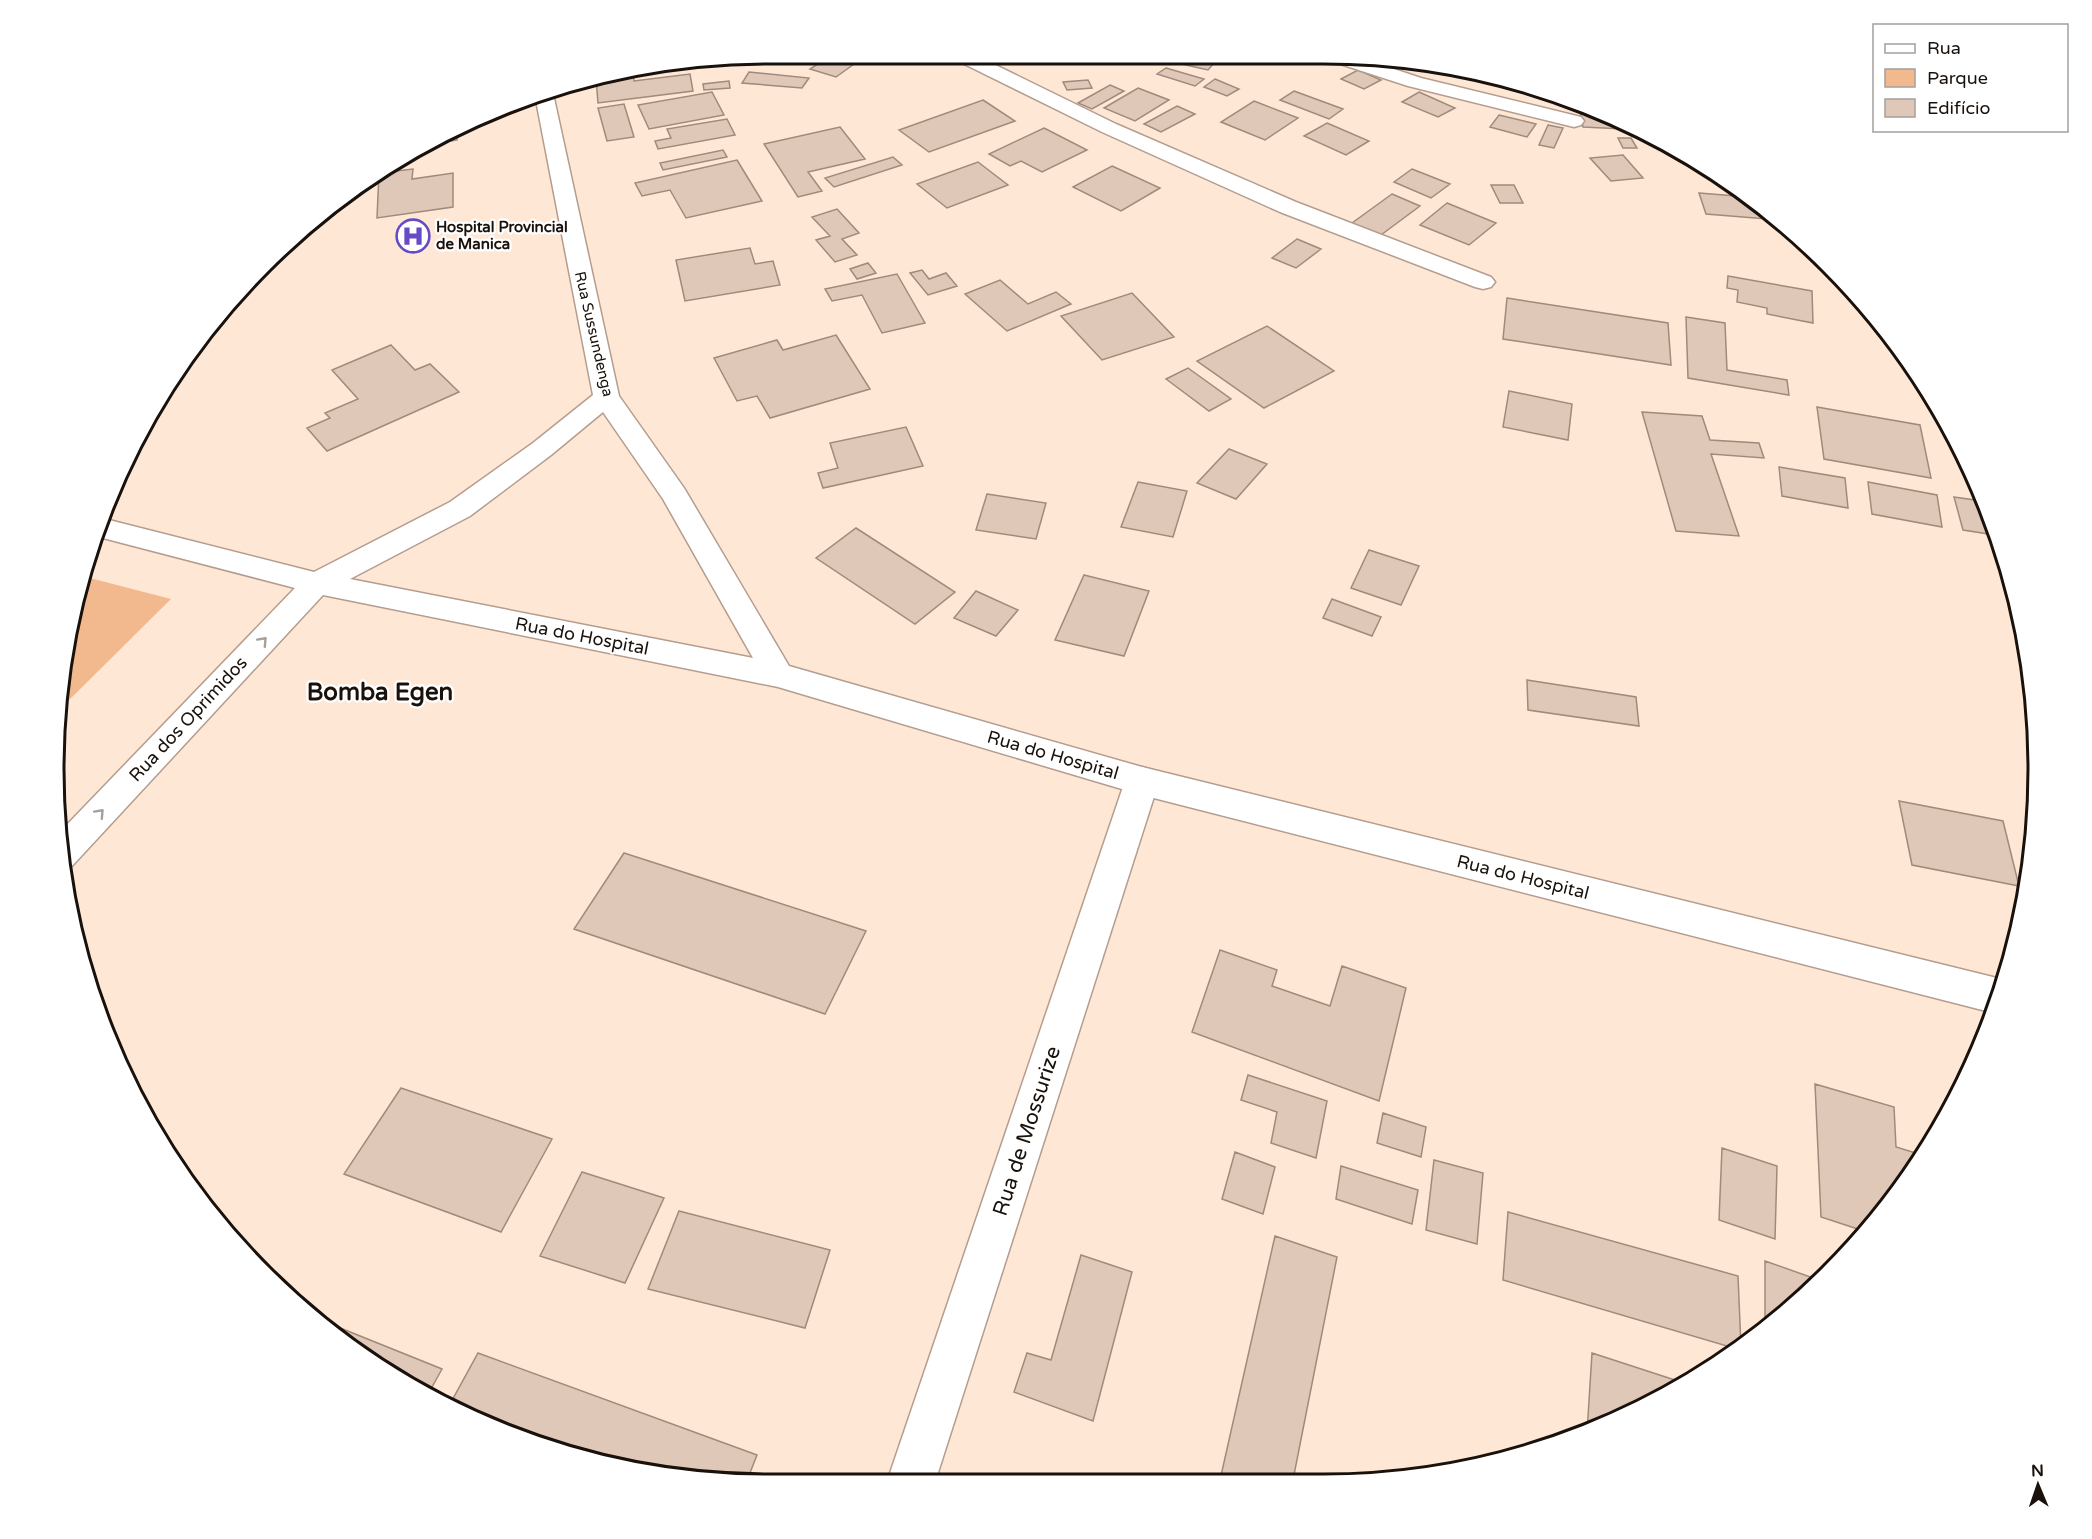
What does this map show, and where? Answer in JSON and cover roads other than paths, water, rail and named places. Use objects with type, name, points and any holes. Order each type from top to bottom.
[{"type":"street","points":[[979,64],[1109,128],[1288,207],[1483,282]]},
{"type":"street","points":[[1365,66],[1415,82],[1574,121]]},
{"type":"street","name":"Rua Sussundenga","points":[[546,101],[606,397],[674,495],[778,675]]},
{"type":"street","name":"Rua dos Oprimidos","points":[[69,845],[317,583],[460,509],[542,449],[606,397]]},
{"type":"street","name":"Rua do Hospital","points":[[107,529],[317,583],[778,675],[1142,781],[1990,994]]},
{"type":"street","name":"Rua de Mossurize","points":[[914,1474],[1142,781]]},
{"type":"place","name":"Hospital Provincial de Manica","points":[[413,236]]},
{"type":"district","name":"Bomba Egen","points":[[380,692]]}]
